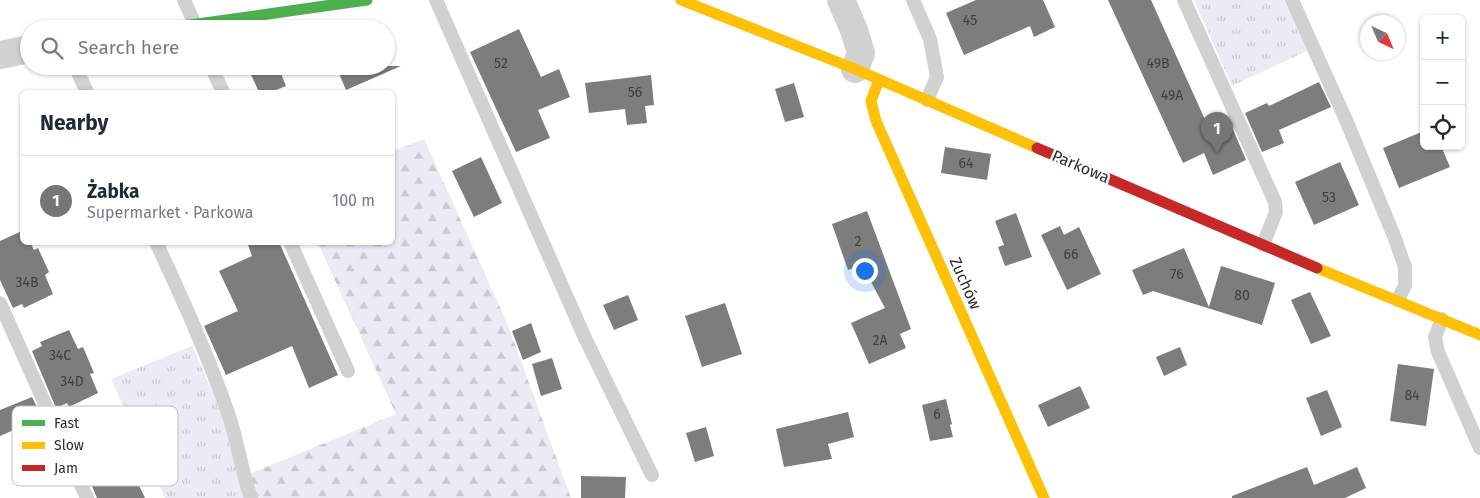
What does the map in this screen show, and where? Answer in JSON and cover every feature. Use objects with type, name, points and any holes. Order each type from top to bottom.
[{"type":"street","points":[[235,20],[367,0]]},
{"type":"street","name":"Parkowa","points":[[681,0],[867,74],[1480,335]]},
{"type":"street","points":[[841,0],[854,30],[867,74]]},
{"type":"street","points":[[0,55],[20,51]]},
{"type":"street","name":"Zuchów","points":[[867,74],[876,121],[1044,498]]},
{"type":"lane","points":[[184,0],[193,20]]},
{"type":"lane","points":[[436,0],[585,338],[652,475]]},
{"type":"lane","points":[[913,0],[930,39],[937,77],[927,100]]},
{"type":"lane","points":[[1184,0],[1276,207],[1275,218],[1263,244]]},
{"type":"lane","points":[[1292,0],[1346,120],[1405,267],[1405,285],[1398,300]]},
{"type":"lane","points":[[79,75],[86,90]]},
{"type":"lane","points":[[215,75],[222,90]]},
{"type":"lane","points":[[157,245],[190,316],[228,411],[236,435],[251,498]]},
{"type":"lane","points":[[291,245],[348,371]]},
{"type":"lane","points":[[0,303],[46,406]]},
{"type":"lane","points":[[1442,318],[1435,337],[1438,352],[1480,448]]},
{"type":"lane","points":[[82,486],[87,498]]},
{"type":"green space","points":[[1194,0],[1284,0],[1307,51],[1232,86]]},
{"type":"green space","points":[[424,139],[507,323],[571,498],[260,498],[249,474],[396,414],[319,245],[395,245],[395,150]]},
{"type":"green space","points":[[192,346],[260,498],[165,498],[160,486],[178,486],[178,406],[123,406],[111,379]]},
{"type":"building","points":[[976,0],[1043,0],[1055,27],[1034,37],[1030,26],[964,55],[946,13]]},
{"type":"building","points":[[1108,0],[1151,0],[1207,124],[1216,119],[1219,125],[1229,120],[1246,160],[1213,175],[1204,153],[1183,163]]},
{"type":"building","points":[[519,29],[541,77],[559,69],[570,97],[538,110],[550,138],[516,152],[470,52]]},
{"type":"building","points":[[251,75],[282,75],[286,86],[276,90],[258,90]]},
{"type":"building","points":[[340,75],[380,75],[346,90]]},
{"type":"building","points":[[651,75],[654,105],[645,106],[647,123],[627,125],[625,109],[589,113],[585,83]]},
{"type":"building","points":[[1319,82],[1331,107],[1279,130],[1284,143],[1262,152],[1245,113],[1267,103],[1269,106]]},
{"type":"building","points":[[794,83],[804,117],[785,122],[775,89]]},
{"type":"building","points":[[1420,133],[1420,150],[1443,150],[1450,167],[1399,188],[1383,148]]},
{"type":"building","points":[[945,147],[991,154],[987,180],[941,173]]},
{"type":"building","points":[[481,157],[502,203],[474,217],[452,171]]},
{"type":"building","points":[[1340,162],[1359,205],[1314,225],[1295,182]]},
{"type":"building","points":[[867,211],[911,329],[900,334],[906,348],[869,364],[851,323],[885,308],[862,265],[848,270],[832,224]]},
{"type":"building","points":[[1016,213],[1032,257],[1005,266],[998,247],[1004,245],[995,221]]},
{"type":"building","points":[[1060,226],[1064,235],[1079,227],[1101,274],[1067,290],[1041,235]]},
{"type":"building","points":[[20,232],[20,245],[32,245],[34,250],[38,248],[49,272],[45,275],[53,294],[24,308],[22,304],[13,308],[0,280],[0,241]]},
{"type":"building","points":[[248,245],[280,245],[338,375],[309,388],[292,346],[226,375],[204,326],[238,311],[219,271],[252,256]]},
{"type":"building","points":[[1184,248],[1209,307],[1221,266],[1275,283],[1262,325],[1153,291],[1143,295],[1132,270]]},
{"type":"building","points":[[1310,292],[1331,336],[1311,344],[1291,300]]},
{"type":"building","points":[[628,295],[638,320],[614,330],[603,305]]},
{"type":"building","points":[[725,303],[742,354],[702,367],[685,316]]},
{"type":"building","points":[[531,323],[541,352],[523,360],[512,331]]},
{"type":"building","points":[[69,330],[78,349],[83,347],[94,373],[90,374],[98,393],[71,406],[68,406],[67,403],[55,406],[32,351],[42,346],[40,342]]},
{"type":"building","points":[[1180,347],[1187,365],[1164,376],[1156,357]]},
{"type":"building","points":[[552,358],[562,389],[541,396],[532,364]]},
{"type":"building","points":[[1398,364],[1434,369],[1426,426],[1390,421]]},
{"type":"building","points":[[1080,386],[1090,408],[1048,427],[1038,405]]},
{"type":"building","points":[[1327,390],[1342,427],[1321,436],[1306,398]]},
{"type":"building","points":[[32,397],[36,406],[12,406],[12,431],[0,436],[0,410]]},
{"type":"building","points":[[946,399],[953,437],[930,441],[922,405]]},
{"type":"building","points":[[848,412],[854,437],[828,444],[832,459],[784,467],[776,429]]},
{"type":"building","points":[[706,427],[714,456],[695,462],[686,433]]},
{"type":"building","points":[[1307,467],[1314,485],[1357,467],[1366,488],[1345,498],[1232,498],[1232,496]]},
{"type":"building","points":[[581,476],[626,477],[625,498],[581,498]]},
{"type":"building","points":[[92,486],[139,486],[145,498],[97,498]]},
{"type":"traffic: fast","points":[[226,20],[367,0]]},
{"type":"traffic: slow","points":[[681,0],[855,69],[1037,148]]},
{"type":"traffic: slow","points":[[879,80],[871,101],[876,121],[1044,498]]},
{"type":"traffic: slow","points":[[1317,268],[1480,335]]},
{"type":"traffic: jam","points":[[1037,148],[1317,268]]},
{"type":"place","name":"Żabka","points":[[1217,153]]}]
